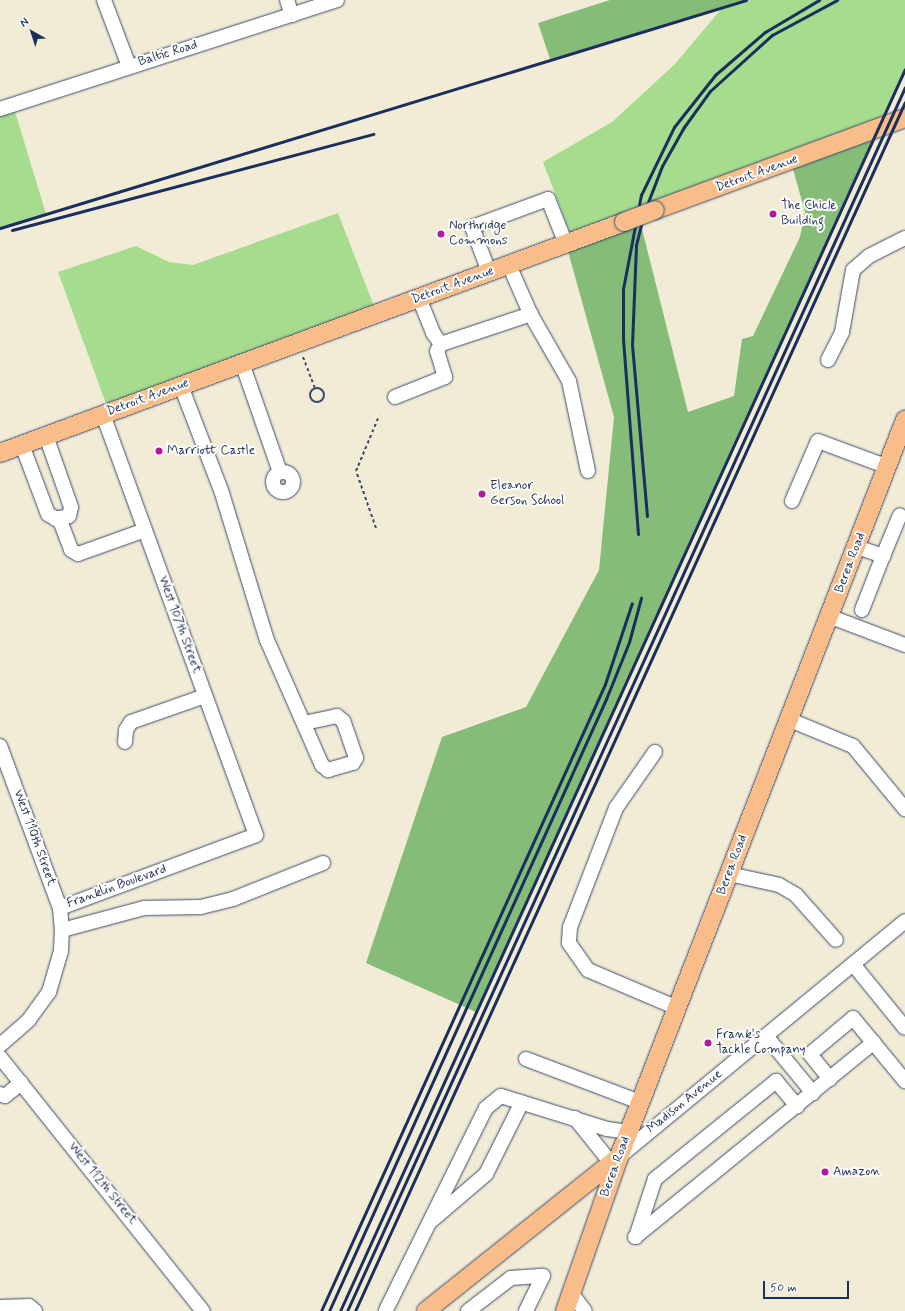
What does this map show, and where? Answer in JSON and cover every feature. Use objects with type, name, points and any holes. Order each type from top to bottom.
[{"type":"main road","name":"Detroit Avenue","points":[[0,454],[103,414],[242,364],[905,118]]},
{"type":"main road","name":"Berea Road","points":[[565,1311],[572,1294],[615,1160],[640,1102],[831,617],[905,420]]},
{"type":"main road","name":"Madison Avenue","points":[[426,1311],[615,1160]]},
{"type":"street","points":[[104,0],[129,66]]},
{"type":"street","points":[[286,0],[292,15]]},
{"type":"street","name":"Baltic Road","points":[[0,109],[129,66],[337,0]]},
{"type":"street","points":[[489,272],[472,227],[548,199],[566,244]]},
{"type":"street","points":[[828,360],[842,332],[853,270],[869,256],[905,238]]},
{"type":"street","points":[[509,265],[530,314],[569,381],[588,472]]},
{"type":"street","points":[[419,298],[432,333],[441,344]]},
{"type":"street","points":[[395,398],[445,377],[437,351],[441,344],[530,314]]},
{"type":"street","points":[[242,364],[280,472]]},
{"type":"street","points":[[181,386],[221,490],[267,640],[304,723]]},
{"type":"street","name":"West 107th Street","points":[[103,414],[256,836]]},
{"type":"street","points":[[22,445],[48,514],[59,518],[69,516],[71,507],[46,436]]},
{"type":"street","points":[[792,501],[818,441],[888,467]]},
{"type":"street","points":[[862,610],[900,515]]},
{"type":"street","points":[[59,518],[71,550],[78,554],[145,530]]},
{"type":"street","points":[[857,547],[883,556]]},
{"type":"street","points":[[831,617],[905,645]]},
{"type":"street","points":[[125,742],[126,730],[132,722],[205,696]]},
{"type":"street","points":[[790,720],[853,746],[905,810]]},
{"type":"street","name":"West 110th Street","points":[[0,746],[60,908]]},
{"type":"street","points":[[656,752],[616,808],[570,927],[569,943],[588,970],[677,1008]]},
{"type":"street","name":"Franklin Boulevard","points":[[0,1045],[30,1020],[49,992],[61,951],[62,930],[60,908],[256,836]]},
{"type":"street","points":[[62,930],[144,908],[201,907],[233,899],[323,863]]},
{"type":"street","points":[[729,874],[779,885],[796,895],[836,940]]},
{"type":"street","name":"Madison Avenue","points":[[615,1160],[905,921]]},
{"type":"street","points":[[853,964],[905,1028]]},
{"type":"street","points":[[830,1078],[810,1054],[853,1018],[905,1081]]},
{"type":"street","points":[[766,1036],[813,1093]]},
{"type":"street","points":[[797,1106],[776,1081],[655,1180],[635,1238],[813,1093],[874,1042]]},
{"type":"street","name":"West 112th Street","points":[[0,1057],[204,1311]]},
{"type":"street","points":[[526,1059],[640,1102]]},
{"type":"street","points":[[0,1094],[5,1096],[21,1084]]},
{"type":"street","points":[[386,1310],[425,1226],[486,1108],[501,1096],[574,1118],[628,1132]]},
{"type":"street","points":[[425,1226],[486,1174],[522,1102]]},
{"type":"street","points":[[574,1118],[615,1160]]},
{"type":"street","points":[[468,1311],[511,1278],[543,1276],[526,1311]]},
{"type":"street","points":[[572,1294],[586,1311]]},
{"type":"street","points":[[0,1307],[29,1306],[35,1311]]},
{"type":"path","points":[[303,357],[315,388],[324,393],[319,402],[310,398],[315,388]]},
{"type":"path","points":[[376,528],[356,471],[379,416]]},
{"type":"green space","points":[[610,0],[748,0],[550,59],[538,23]]},
{"type":"green space","points":[[746,0],[905,0],[905,69],[877,129],[573,241],[543,162],[612,122],[674,65],[723,7]]},
{"type":"green space","points":[[13,105],[46,214],[0,228],[0,109]]},
{"type":"green space","points":[[877,129],[476,1012],[366,963],[442,737],[526,707],[599,570],[614,417],[566,244],[639,217],[688,412],[734,396],[742,339],[753,336],[800,237],[805,212],[791,162]]},
{"type":"green space","points":[[338,213],[377,314],[109,412],[58,272],[136,246],[169,262],[193,265]]},
{"type":"railway","points":[[0,228],[746,0]]},
{"type":"railway","points":[[638,534],[623,339],[623,289],[641,195],[674,127],[715,75],[765,32],[819,0]]},
{"type":"railway","points":[[647,516],[632,345],[636,245],[645,210],[662,166],[684,127],[710,91],[772,35],[837,0]]},
{"type":"railway","points":[[340,1311],[905,69]]},
{"type":"railway","points":[[347,1311],[905,87]]},
{"type":"railway","points":[[355,1311],[905,102]]},
{"type":"railway","points":[[12,230],[373,134]]},
{"type":"railway","points":[[329,1311],[606,699],[629,642],[641,598]]},
{"type":"railway","points":[[321,1311],[605,684],[632,603]]},
{"type":"place","name":"The Chicle Building","points":[[773,214]]},
{"type":"place","name":"Northridge Commons","points":[[441,234]]},
{"type":"place","name":"Marriott Castle","points":[[159,451]]},
{"type":"place","name":"Eleanor Gerson School","points":[[482,494]]},
{"type":"place","name":"Frank's Tackle Company","points":[[708,1043]]},
{"type":"place","name":"Amazon","points":[[825,1172]]}]
